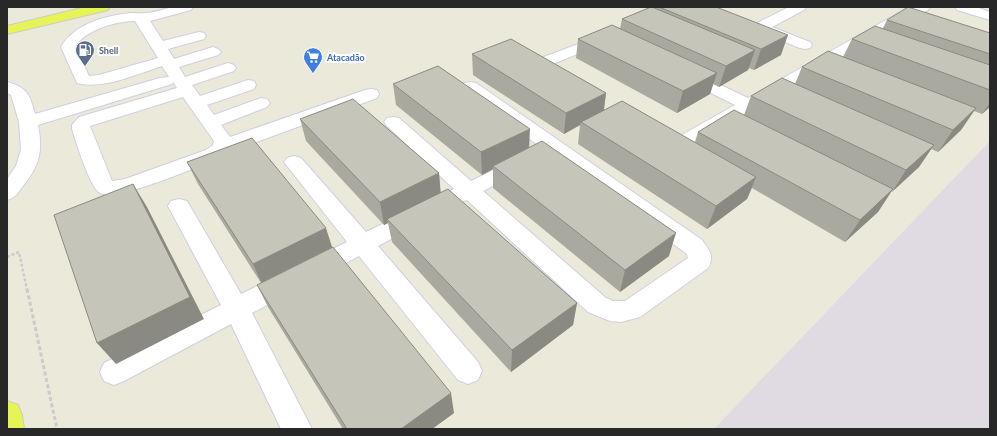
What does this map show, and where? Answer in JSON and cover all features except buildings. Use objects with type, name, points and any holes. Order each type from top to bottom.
[{"type":"main road","points":[[7,30],[103,7]]},
{"type":"main road","points":[[7,415],[10,429]]},
{"type":"street","points":[[186,7],[142,18],[131,17],[90,28],[70,43],[68,47],[83,80],[100,80],[173,66],[228,68]]},
{"type":"street","points":[[761,27],[799,7]]},
{"type":"street","points":[[680,144],[775,90],[831,65],[872,42],[923,7]]},
{"type":"street","points":[[962,7],[990,16]]},
{"type":"street","points":[[142,18],[223,140],[224,145]]},
{"type":"street","points":[[748,22],[805,45]]},
{"type":"street","points":[[199,36],[173,66],[85,121],[82,125],[80,129],[102,183],[107,188],[128,185],[213,154],[224,145],[252,137],[371,94]]},
{"type":"street","points":[[539,64],[615,38]]},
{"type":"street","points":[[27,119],[213,52]]},
{"type":"street","points":[[173,66],[248,85]]},
{"type":"street","points":[[671,68],[749,105]]},
{"type":"street","points":[[7,87],[16,90],[19,95],[27,119],[31,154],[23,173],[7,193]]},
{"type":"street","points":[[393,122],[468,191],[597,305],[612,312],[620,313],[631,310],[700,262],[699,254],[694,246],[556,146],[470,87]]},
{"type":"street","points":[[775,90],[796,100]]},
{"type":"street","points":[[211,122],[261,103]]},
{"type":"street","points":[[720,121],[741,132]]},
{"type":"street","points":[[114,372],[236,308],[556,146]]},
{"type":"street","points":[[294,162],[468,371]]},
{"type":"street","points":[[179,206],[236,308],[297,429]]},
{"type":"path","points":[[7,257],[19,252],[57,429]]},
{"type":"shaded area","points":[[990,141],[990,429],[714,429]]},
{"type":"place","name":"Shell","points":[[85,67]]},
{"type":"place","name":"Atacadão","points":[[313,74]]}]
